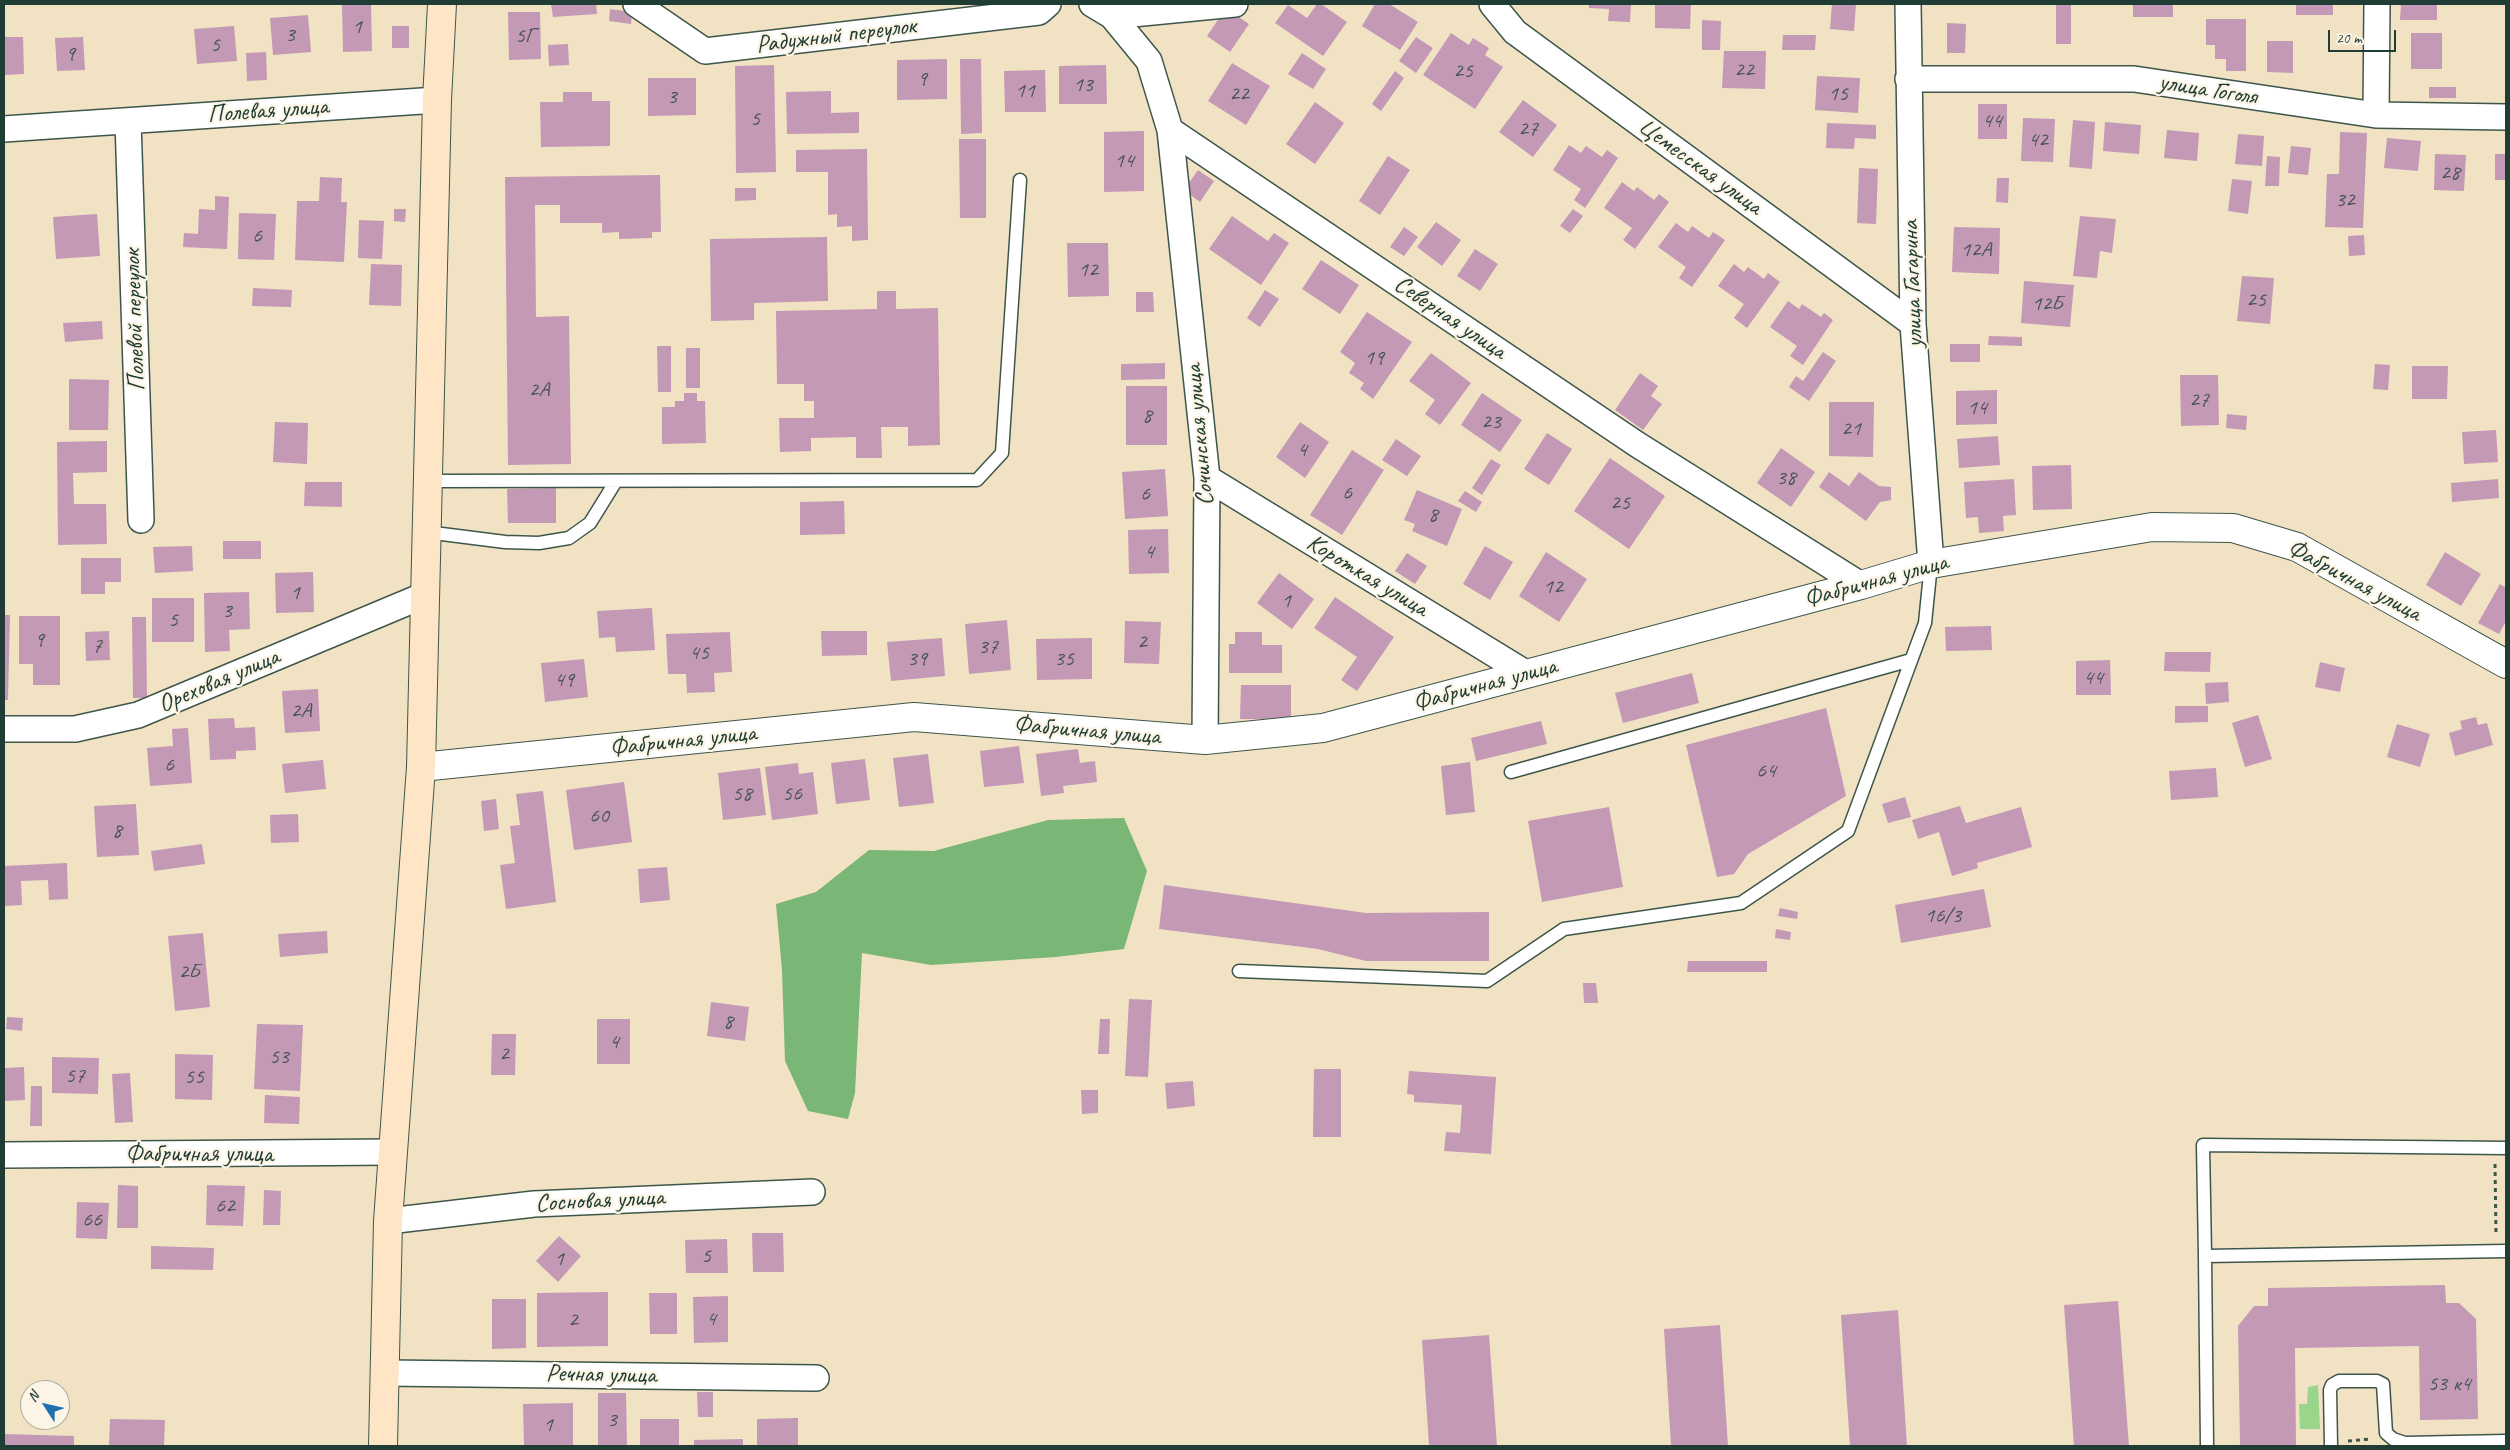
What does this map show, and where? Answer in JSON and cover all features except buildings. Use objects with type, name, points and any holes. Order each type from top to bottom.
[{"type":"main road","points":[[383,1446],[388,1221],[421,767],[437,100],[442,4]]},
{"type":"street","name":"Радужный переулок","points":[[636,4],[705,51],[1039,12],[1048,4]]},
{"type":"street","points":[[1102,10],[1235,4]]},
{"type":"street","name":"Цемесская улица","points":[[1492,4],[1516,32],[1913,324]]},
{"type":"street","name":"улица Гагарина","points":[[1908,4],[1913,324],[1931,564]]},
{"type":"street","points":[[2376,116],[2377,4]]},
{"type":"street","points":[[1102,10],[1149,61],[1170,130]]},
{"type":"street","name":"улица Гоголя","points":[[1908,79],[2134,79],[2376,116],[2506,117]]},
{"type":"street","name":"Полевая улица","points":[[4,129],[437,100]]},
{"type":"street","name":"Полевой переулок","points":[[128,121],[141,520]]},
{"type":"street","name":"Сочинская улица","points":[[1170,130],[1207,478],[1205,740]]},
{"type":"street","name":"Северная улица","points":[[1170,130],[1638,445],[1861,585]]},
{"type":"street","name":"Короткая улица","points":[[1207,478],[1527,674]]},
{"type":"street","name":"Фабричная улица","points":[[421,767],[914,717],[1205,740],[1323,728],[1861,585],[1931,564],[2152,527],[2233,528],[2297,547],[2506,664]]},
{"type":"street","name":"Ореховая улица","points":[[4,729],[75,729],[138,715],[425,595]]},
{"type":"street","name":"Фабричная улица","points":[[4,1155],[393,1152]]},
{"type":"street","name":"Сосновая улица","points":[[388,1221],[534,1204],[812,1192]]},
{"type":"street","name":"Речная улица","points":[[385,1373],[816,1378]]},
{"type":"lane","points":[[428,481],[977,480],[1002,454],[1020,180]]},
{"type":"lane","points":[[426,532],[505,542],[539,543],[569,538],[590,523],[616,481]]},
{"type":"lane","points":[[1239,970],[1487,981],[1564,929],[1741,903],[1848,831],[1924,623],[1931,564]]},
{"type":"lane","points":[[1511,772],[1911,660]]},
{"type":"lane","points":[[2208,1446],[2203,1145],[2501,1148]]},
{"type":"lane","points":[[2204,1256],[2501,1251]]},
{"type":"lane","points":[[2331,1444],[2330,1390],[2332,1385],[2339,1381],[2376,1381],[2382,1384],[2386,1433],[2404,1443],[2506,1441]]},
{"type":"path","points":[[2501,1148],[2501,1251]]},
{"type":"path","points":[[2331,1444],[2392,1438]]},
{"type":"green space","points":[[1124,818],[1147,871],[1124,949],[1056,957],[931,965],[862,953],[855,1093],[848,1119],[808,1111],[785,1061],[782,970],[776,904],[816,892],[869,850],[934,851],[1048,820]]},
{"type":"green space","points":[[2318,1385],[2320,1429],[2300,1429],[2299,1404],[2307,1404],[2308,1387]]}]
